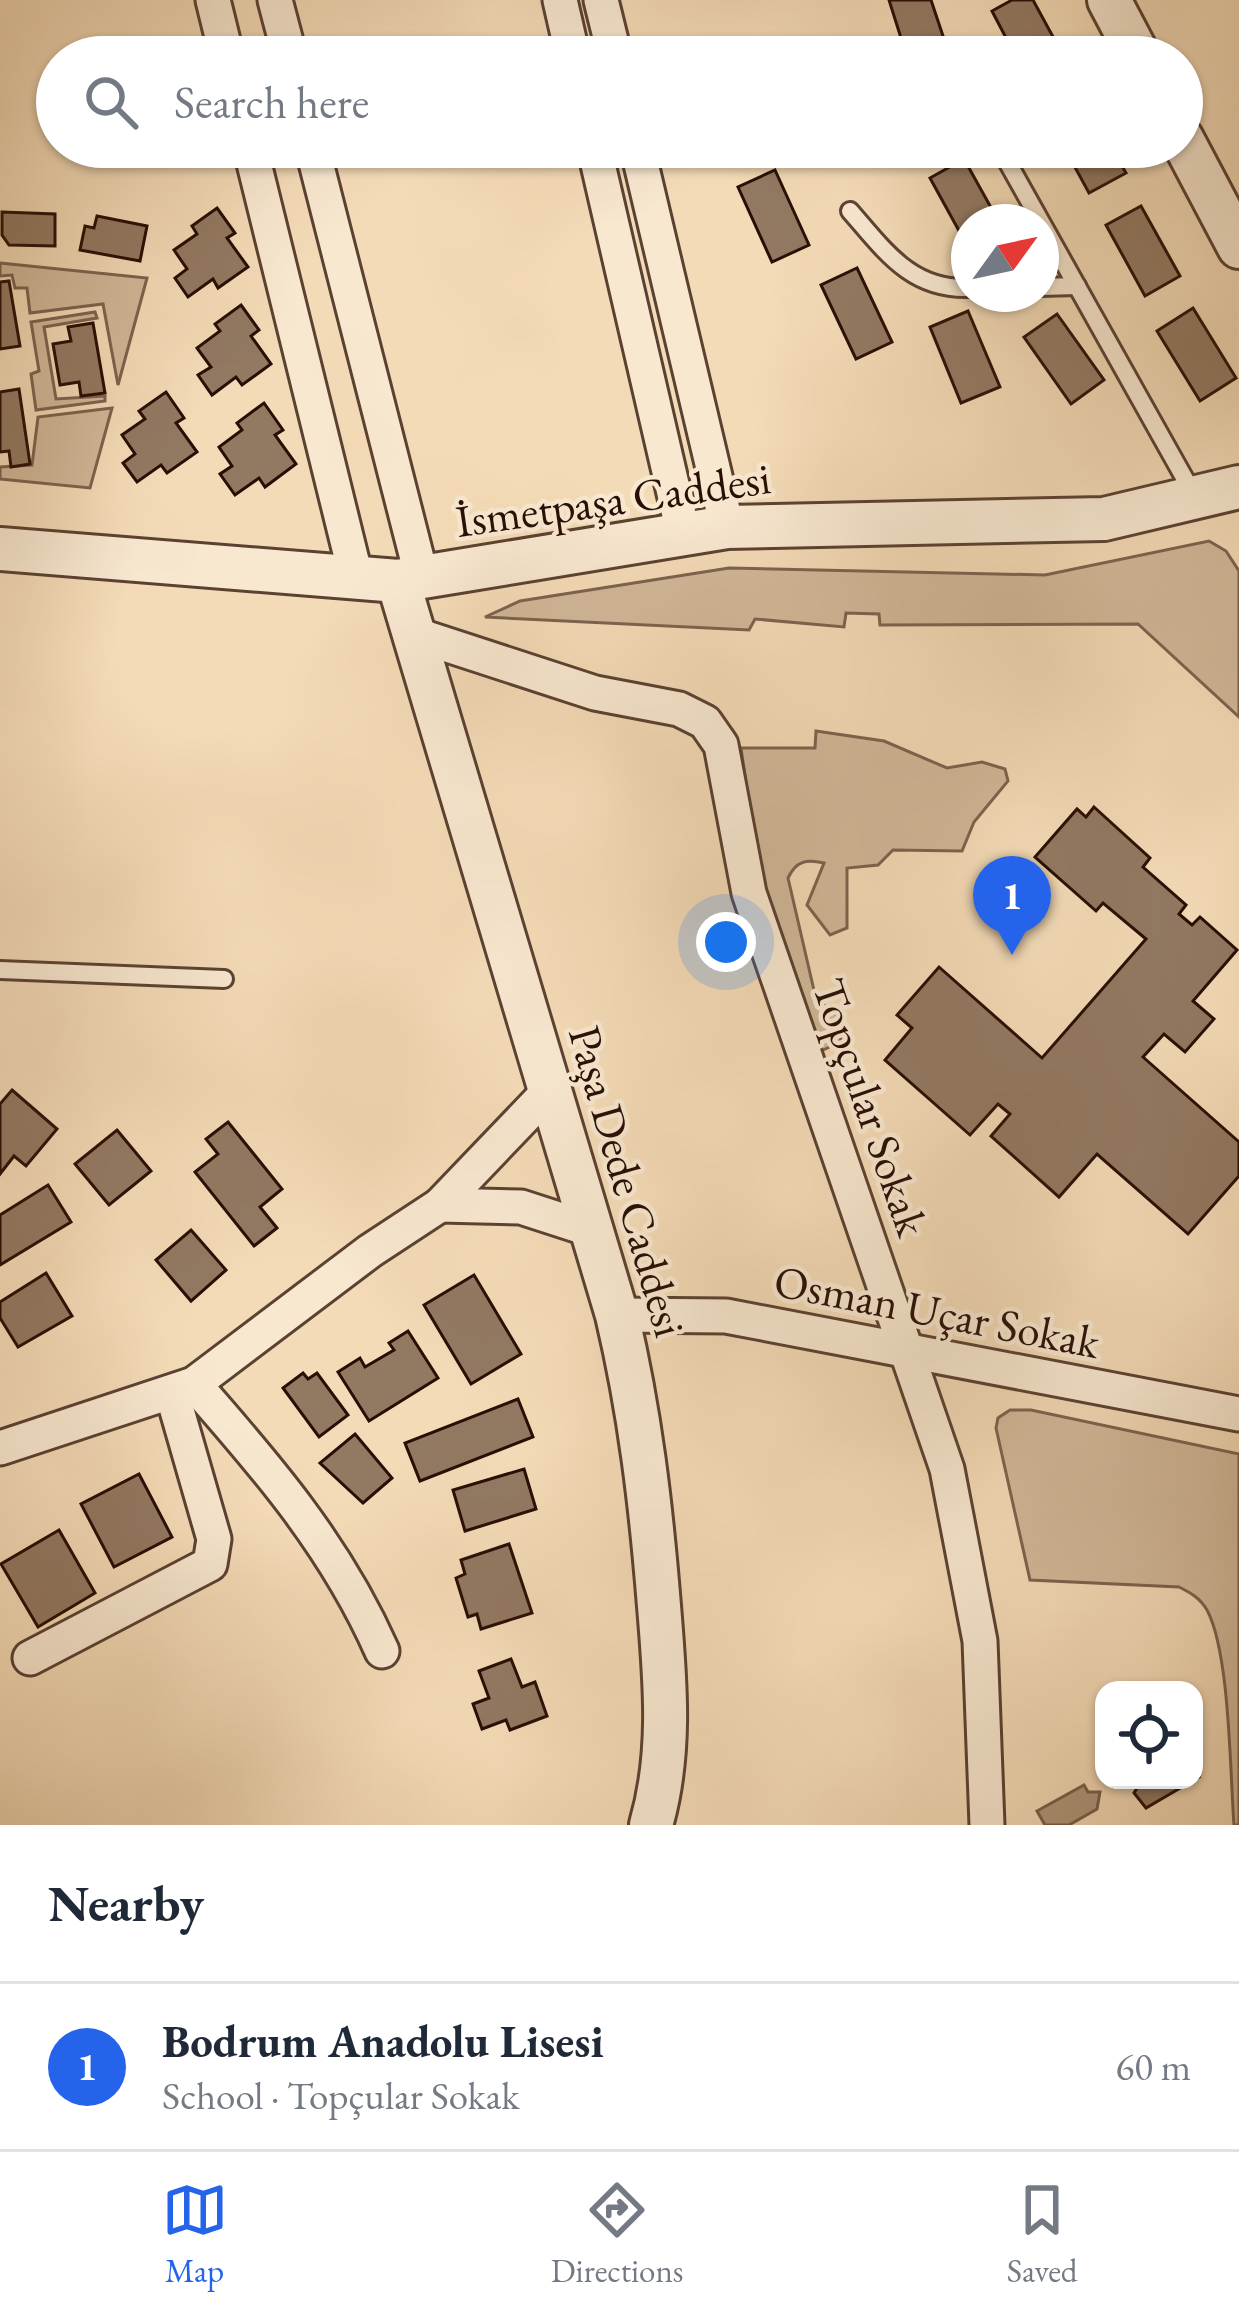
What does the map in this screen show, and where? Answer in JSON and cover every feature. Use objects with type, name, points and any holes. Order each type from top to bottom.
[{"type":"street","points":[[213,0],[222,36]]},
{"type":"street","points":[[275,0],[284,36]]},
{"type":"street","points":[[560,0],[568,36]]},
{"type":"street","points":[[602,0],[610,36]]},
{"type":"street","points":[[1109,0],[1128,36]]},
{"type":"street","points":[[257,168],[392,579]]},
{"type":"street","points":[[316,168],[392,579]]},
{"type":"street","points":[[599,168],[683,532]]},
{"type":"street","points":[[642,168],[728,527]]},
{"type":"street","points":[[1197,168],[1239,248]]},
{"type":"street","name":"İsmetpaşa Caddesi","points":[[0,549],[392,579],[728,527],[1085,520],[1239,487]]},
{"type":"street","name":"Paşa Dede Caddesi","points":[[392,579],[414,634],[617,1315],[647,1455],[666,1728],[651,1825]]},
{"type":"street","name":"Topçular Sokak","points":[[414,634],[595,693],[679,709],[713,732],[726,757],[749,893],[947,1469],[973,1590],[986,1707],[987,1825]]},
{"type":"street","points":[[0,1448],[183,1388],[440,1205],[550,1091]]},
{"type":"street","points":[[440,1205],[520,1207],[592,1231]]},
{"type":"street","name":"Osman Uçar Sokak","points":[[617,1315],[726,1316],[1239,1414]]},
{"type":"street","points":[[183,1388],[303,1511],[356,1591],[382,1651]]},
{"type":"street","points":[[30,1658],[210,1564],[214,1540],[183,1388]]},
{"type":"lane","points":[[1011,168],[1197,499]]},
{"type":"lane","points":[[850,211],[913,277],[951,289]]},
{"type":"lane","points":[[1059,286],[1077,286]]},
{"type":"lane","points":[[0,970],[224,979]]},
{"type":"shaded area","points":[[0,263],[147,278],[118,385],[103,304],[30,313],[27,288],[15,288],[12,275],[0,276]]},
{"type":"shaded area","points":[[95,312],[97,318],[44,327],[56,399],[105,396],[105,401],[36,410],[31,374],[39,371],[31,322]]},
{"type":"shaded area","points":[[112,408],[90,488],[0,479],[0,467],[32,465],[38,417]]},
{"type":"shaded area","points":[[1209,541],[1226,551],[1239,571],[1239,717],[1138,624],[880,625],[879,614],[846,613],[844,627],[755,619],[749,630],[485,617],[520,601],[729,568],[1045,575]]},
{"type":"shaded area","points":[[816,731],[884,741],[947,768],[982,762],[1005,769],[1008,781],[974,822],[962,851],[893,850],[878,865],[847,868],[847,928],[830,935],[807,905],[824,863],[802,863],[791,872],[788,878],[816,999],[844,1020],[840,1042],[819,1052],[759,873],[741,748],[815,748]]},
{"type":"shaded area","points":[[1010,1410],[1031,1410],[1239,1454],[1239,1825],[1234,1825],[1220,1654],[1207,1610],[1179,1587],[1030,1580],[996,1428],[998,1418]]},
{"type":"shaded area","points":[[1084,1785],[1088,1792],[1100,1792],[1097,1809],[1069,1825],[1045,1825],[1037,1811]]},
{"type":"building","points":[[889,0],[931,0],[943,36],[900,36]]},
{"type":"building","points":[[1012,0],[1033,0],[1053,36],[1005,36],[992,11]]},
{"type":"building","points":[[948,168],[969,168],[989,204],[951,204],[951,216],[930,178]]},
{"type":"building","points":[[1075,168],[1123,168],[1126,173],[1089,193]]},
{"type":"building","points":[[775,170],[809,245],[772,262],[738,187]]},
{"type":"building","points":[[1141,206],[1180,276],[1145,296],[1106,225]]},
{"type":"building","points":[[217,208],[235,233],[227,238],[248,267],[218,288],[213,279],[188,297],[175,278],[187,269],[174,250],[197,234],[192,226]]},
{"type":"building","points":[[2,212],[55,214],[55,246],[9,245],[2,235]]},
{"type":"building","points":[[97,216],[147,226],[140,261],[80,250],[85,226],[94,228]]},
{"type":"building","points":[[857,268],[892,342],[856,359],[821,285]]},
{"type":"building","points":[[9,281],[20,346],[0,349],[0,282]]},
{"type":"building","points":[[241,305],[259,330],[251,336],[271,364],[242,385],[236,377],[212,395],[198,375],[211,367],[197,348],[220,331],[215,324]]},
{"type":"building","points":[[1193,308],[1236,378],[1200,401],[1157,331]]},
{"type":"building","points":[[968,312],[1000,387],[961,403],[930,327]]},
{"type":"building","points":[[1057,314],[1104,380],[1071,404],[1024,337]]},
{"type":"building","points":[[93,323],[105,393],[81,396],[79,382],[60,385],[53,344],[71,341],[68,327]]},
{"type":"building","points":[[19,389],[30,464],[11,467],[9,451],[0,452],[0,392]]},
{"type":"building","points":[[166,392],[184,418],[176,423],[197,452],[167,473],[161,465],[137,482],[123,463],[135,454],[122,435],[145,419],[139,411]]},
{"type":"building","points":[[264,403],[283,430],[275,435],[296,464],[265,487],[259,478],[235,495],[220,474],[232,466],[219,447],[242,430],[237,423]]},
{"type":"building","points":[[1094,807],[1150,858],[1143,867],[1186,905],[1179,914],[1192,925],[1200,917],[1237,950],[1193,1001],[1214,1019],[1185,1052],[1164,1034],[1143,1057],[1239,1142],[1239,1176],[1188,1234],[1097,1154],[1059,1197],[991,1136],[1010,1114],[998,1104],[970,1135],[885,1060],[912,1028],[897,1015],[939,967],[1042,1058],[1146,939],[1103,903],[1096,911],[1035,857],[1077,809],[1086,817]]},
{"type":"building","points":[[12,1090],[57,1129],[26,1166],[14,1156],[0,1174],[0,1104]]},
{"type":"building","points":[[228,1122],[282,1189],[260,1207],[277,1228],[254,1246],[195,1172],[218,1154],[206,1139]]},
{"type":"building","points":[[117,1130],[151,1171],[109,1205],[75,1164]]},
{"type":"building","points":[[48,1185],[71,1222],[0,1265],[0,1215]]},
{"type":"building","points":[[191,1230],[226,1270],[191,1301],[156,1260]]},
{"type":"building","points":[[46,1273],[72,1316],[18,1347],[0,1318],[0,1302]]},
{"type":"building","points":[[474,1275],[521,1354],[471,1384],[424,1305]]},
{"type":"building","points":[[408,1331],[438,1378],[369,1421],[338,1372],[360,1358],[365,1367],[394,1350],[389,1343]]},
{"type":"building","points":[[303,1373],[308,1379],[317,1373],[348,1415],[319,1437],[283,1388]]},
{"type":"building","points":[[518,1399],[533,1437],[420,1481],[405,1443]]},
{"type":"building","points":[[355,1434],[392,1478],[363,1503],[320,1463]]},
{"type":"building","points":[[524,1469],[536,1509],[465,1531],[453,1490]]},
{"type":"building","points":[[139,1474],[172,1537],[114,1567],[81,1504]]},
{"type":"building","points":[[59,1530],[95,1593],[38,1627],[1,1564]]},
{"type":"building","points":[[509,1544],[532,1613],[481,1629],[477,1614],[468,1617],[456,1578],[465,1574],[461,1560]]},
{"type":"building","points":[[511,1659],[522,1687],[535,1682],[547,1716],[510,1730],[506,1720],[482,1729],[473,1704],[489,1698],[479,1671]]},
{"type":"building","points":[[1136,1789],[1179,1789],[1146,1808],[1134,1793]]},
{"type":"place","name":"Bodrum Anadolu Lisesi","points":[[1012,955]]}]
